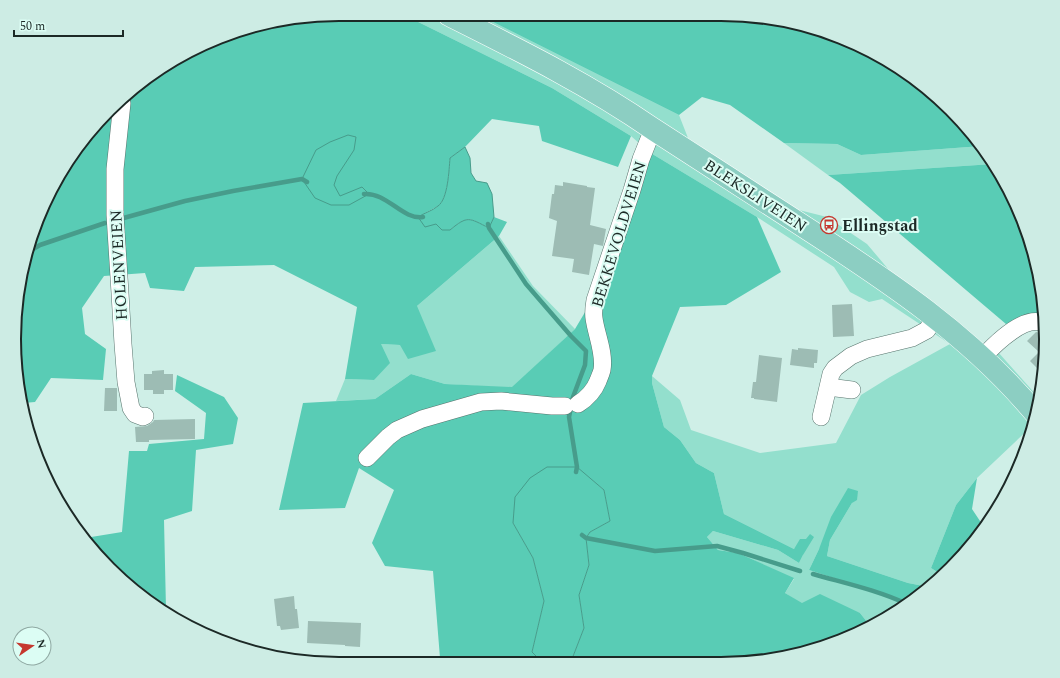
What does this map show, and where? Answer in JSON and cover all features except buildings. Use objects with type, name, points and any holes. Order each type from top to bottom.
[{"type":"main road","name":"BLEKSLIVEIEN","points":[[461,21],[537,59],[618,106],[856,260],[898,289],[960,337],[983,357],[1031,409]]},
{"type":"street","name":"HOLENVEIEN","points":[[122,107],[115,169],[115,215],[123,344],[130,408],[136,414],[143,417],[145,416]]},
{"type":"street","name":"BEKKEVOLDVEIEN","points":[[367,458],[397,430],[422,419],[481,402],[501,401],[552,406],[571,405],[582,402],[593,391],[602,370],[601,353],[594,317],[595,300],[641,159],[653,129]]},
{"type":"street","points":[[821,417],[831,374],[835,368],[851,356],[867,349],[912,338],[926,330],[935,317]]},
{"type":"street","points":[[983,357],[1000,340],[1025,323],[1038,321]]},
{"type":"street","points":[[828,387],[852,390]]},
{"type":"shaded area","points":[[339,21],[416,21],[552,88],[631,136],[618,167],[542,141],[539,126],[492,119],[465,147],[450,158],[444,197],[438,206],[418,217],[436,224],[442,230],[450,230],[465,220],[473,220],[489,228],[494,217],[507,222],[499,236],[417,306],[436,351],[408,359],[400,345],[381,344],[390,363],[374,380],[345,379],[357,307],[274,265],[195,267],[184,291],[150,288],[145,273],[104,276],[82,308],[85,334],[106,349],[103,380],[51,378],[35,402],[27,403],[27,401],[22,360],[22,318],[27,277],[32,257],[45,217],[54,198],[75,162],[87,145],[114,114],[145,87],[162,75],[217,45],[257,32],[297,24]]},
{"type":"shaded area","points":[[416,21],[491,21],[679,115],[688,138],[795,209],[827,217],[867,244],[889,270],[982,343],[998,352],[1034,393],[1024,433],[977,478],[956,505],[931,568],[937,572],[922,586],[908,583],[827,556],[830,540],[858,491],[819,549],[809,570],[883,594],[900,602],[898,603],[867,621],[860,613],[802,604],[785,593],[794,579],[738,553],[718,550],[707,537],[713,531],[778,550],[799,563],[803,555],[806,539],[794,549],[724,514],[714,473],[696,463],[680,440],[664,427],[652,383],[652,376],[680,400],[691,430],[760,453],[836,443],[861,395],[950,344],[882,299],[869,302],[850,292],[834,267],[757,217],[649,152],[631,136],[552,88]]},
{"type":"shaded area","points":[[491,21],[721,21],[763,24],[803,32],[843,45],[898,75],[931,100],[946,114],[974,147],[861,155],[837,144],[784,143],[730,105],[702,97],[679,115]]},
{"type":"shaded area","points":[[348,135],[356,137],[354,150],[337,176],[334,185],[340,196],[362,187],[369,194],[349,205],[331,205],[315,198],[302,179],[316,150],[330,142]]},
{"type":"shaded area","points":[[784,143],[837,144],[861,155],[974,147],[986,164],[828,175]]},
{"type":"shaded area","points":[[465,147],[470,158],[471,173],[476,181],[487,183],[492,194],[494,217],[489,228],[473,220],[465,220],[450,230],[442,230],[436,224],[425,227],[418,217],[436,208],[441,202],[446,191],[450,158]]},
{"type":"shaded area","points":[[649,152],[757,217],[781,272],[726,305],[680,307],[652,376],[652,383],[664,427],[680,440],[696,463],[714,473],[724,514],[794,549],[800,539],[806,539],[810,534],[814,537],[799,563],[778,550],[713,531],[707,537],[718,550],[738,553],[794,578],[785,593],[802,603],[820,594],[860,613],[867,621],[843,633],[823,640],[783,651],[763,654],[721,657],[573,657],[584,628],[579,595],[589,565],[586,538],[590,532],[610,521],[604,490],[577,468],[513,523],[533,558],[544,601],[532,652],[537,657],[440,657],[433,571],[385,566],[372,543],[394,490],[359,468],[345,508],[279,510],[303,403],[375,399],[411,374],[445,384],[512,387],[575,329],[606,277]]},
{"type":"shaded area","points":[[986,164],[1006,198],[1022,237],[1033,277],[1038,316],[1006,324],[840,183],[828,175]]},
{"type":"shaded area","points":[[499,236],[533,286],[575,329],[512,388],[445,384],[411,374],[375,399],[336,401],[345,379],[374,380],[381,344],[400,345],[417,306]]},
{"type":"shaded area","points":[[177,375],[224,397],[238,418],[233,444],[196,450],[192,511],[164,520],[166,605],[129,578],[114,564],[90,537],[122,532],[129,451],[147,451],[149,444],[204,439],[206,413],[175,391]]},
{"type":"shaded area","points":[[547,467],[577,467],[604,490],[610,521],[590,532],[586,538],[589,565],[579,595],[584,628],[573,657],[537,657],[532,652],[544,601],[533,558],[513,523],[515,497],[530,478]]},
{"type":"shaded area","points":[[977,478],[972,509],[981,522],[960,549],[937,572],[931,568],[956,505]]},
{"type":"shaded area","points":[[848,488],[858,491],[857,500],[852,503],[830,540],[827,556],[908,583],[922,586],[900,602],[883,594],[809,570],[831,517]]},
{"type":"waterway","points":[[120,219],[185,201],[233,191],[302,179],[307,182]]},
{"type":"waterway","points":[[364,194],[380,197],[401,211],[415,217],[423,217]]},
{"type":"waterway","points":[[35,248],[105,223]]},
{"type":"waterway","points":[[488,224],[489,228],[526,284],[586,351],[585,365],[573,397],[569,417],[577,467],[576,472]]},
{"type":"waterway","points":[[582,535],[586,538],[655,551],[717,546],[800,571]]},
{"type":"waterway","points":[[813,574],[901,601]]},
{"type":"place","name":"Ellingstad","points":[[829,225]]}]
